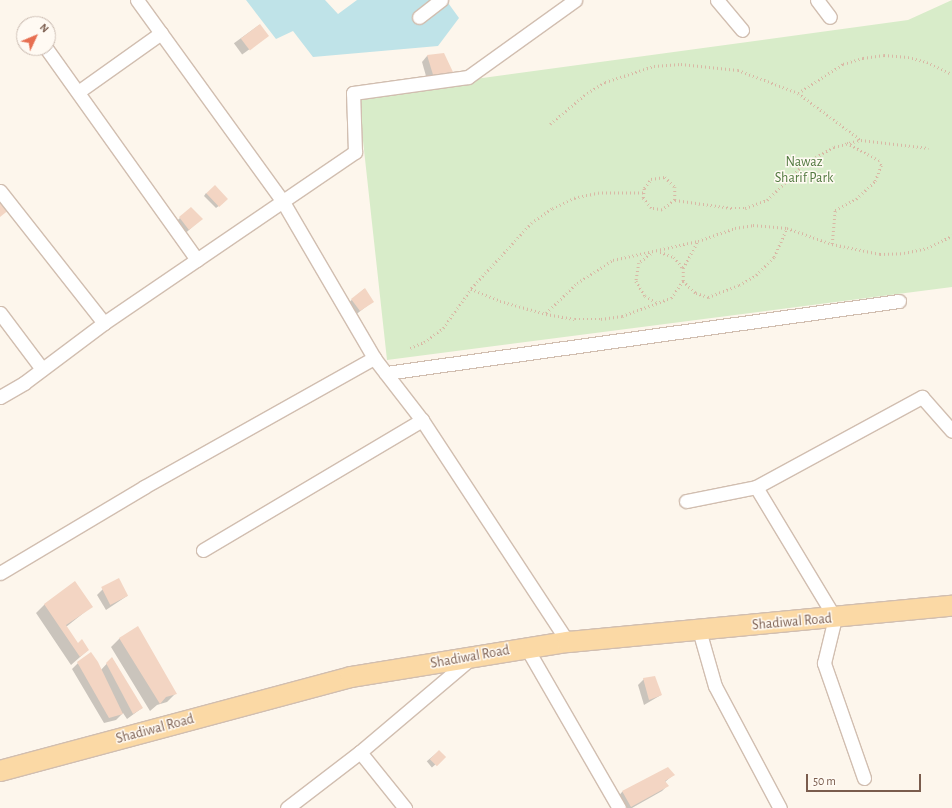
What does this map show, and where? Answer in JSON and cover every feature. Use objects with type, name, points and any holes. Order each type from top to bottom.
[{"type":"main road","name":"Shadiwal Road","points":[[2,767],[351,677],[568,642],[952,606]]},
{"type":"street","points":[[137,0],[283,202],[374,358],[422,420],[568,642]]},
{"type":"street","points":[[419,17],[440,0]]},
{"type":"street","points":[[0,397],[42,369],[104,323],[355,152],[353,93],[468,77],[575,0]]},
{"type":"street","points":[[717,0],[742,30]]},
{"type":"street","points":[[817,0],[830,17]]},
{"type":"street","points":[[78,92],[161,33]]},
{"type":"street","points":[[52,56],[197,260]]},
{"type":"street","points":[[0,191],[104,323]]},
{"type":"street","points":[[386,373],[899,301]]},
{"type":"street","points":[[0,313],[42,369]]},
{"type":"street","points":[[0,572],[144,487],[374,358]]},
{"type":"street","points":[[686,501],[756,487],[922,397],[952,431]]},
{"type":"street","points":[[203,550],[422,420]]},
{"type":"street","points":[[756,487],[835,618],[824,663],[864,778]]},
{"type":"street","points":[[699,630],[715,686],[780,808]]},
{"type":"street","points":[[526,648],[619,808]]},
{"type":"street","points":[[287,808],[360,752],[471,658]]},
{"type":"street","points":[[360,752],[405,808]]},
{"type":"path","points":[[798,93],[843,64],[877,56],[908,57],[927,62],[952,74]]},
{"type":"path","points":[[550,124],[587,93],[605,82],[654,66],[681,64],[738,70],[798,93],[861,140]]},
{"type":"path","points":[[675,200],[731,208],[756,205],[780,190],[805,163],[827,150],[846,143],[861,140],[929,148]]},
{"type":"path","points":[[832,244],[835,210],[856,199],[875,181],[881,165],[879,161],[846,143]]},
{"type":"path","points":[[665,178],[675,187],[675,200],[668,208],[656,210],[646,204],[643,193],[647,182],[651,179],[665,178]]},
{"type":"path","points":[[410,348],[424,342],[443,328],[471,288],[532,223],[552,209],[575,198],[598,193],[643,193]]},
{"type":"path","points":[[546,314],[595,270],[613,260],[654,253],[698,241],[735,228],[752,225],[787,228],[832,244],[880,254],[904,253],[926,248],[952,236]]},
{"type":"path","points":[[683,281],[696,293],[708,297],[739,286],[756,275],[771,261],[780,249],[787,228]]},
{"type":"path","points":[[471,288],[500,301],[546,314],[575,319],[601,319],[641,310],[656,302],[671,298],[683,281],[683,268],[698,241]]},
{"type":"path","points":[[656,302],[645,296],[636,281],[639,263],[654,253],[674,257],[683,268]]},
{"type":"green space","name":"Nawaz Sharif Park","points":[[952,0],[952,287],[387,360],[358,95],[908,20]]},
{"type":"water","points":[[246,0],[325,0],[338,14],[357,0],[446,0],[459,18],[438,46],[313,57],[293,31],[276,39]]},
{"type":"building","points":[[260,24],[269,36],[250,50],[241,38]]},
{"type":"building","points":[[444,53],[453,72],[434,78],[427,55]]},
{"type":"building","points":[[215,185],[228,199],[219,207],[206,193]]},
{"type":"building","points":[[0,196],[10,209],[0,217]]},
{"type":"building","points":[[191,207],[203,219],[189,230],[179,217]]},
{"type":"building","points":[[365,288],[374,302],[360,311],[351,299]]},
{"type":"building","points":[[119,578],[128,596],[110,605],[101,587]]},
{"type":"building","points":[[75,581],[93,607],[66,625],[78,643],[82,639],[89,650],[80,657],[44,604]]},
{"type":"building","points":[[138,626],[177,694],[166,697],[160,704],[119,638]]},
{"type":"building","points":[[91,652],[98,662],[123,714],[109,718],[77,662]]},
{"type":"building","points":[[112,657],[143,708],[133,714],[106,663]]},
{"type":"building","points":[[655,676],[662,695],[649,700],[643,678]]},
{"type":"building","points":[[439,750],[446,757],[437,766],[430,759]]},
{"type":"building","points":[[668,767],[675,775],[665,781],[669,786],[631,807],[622,791]]}]
